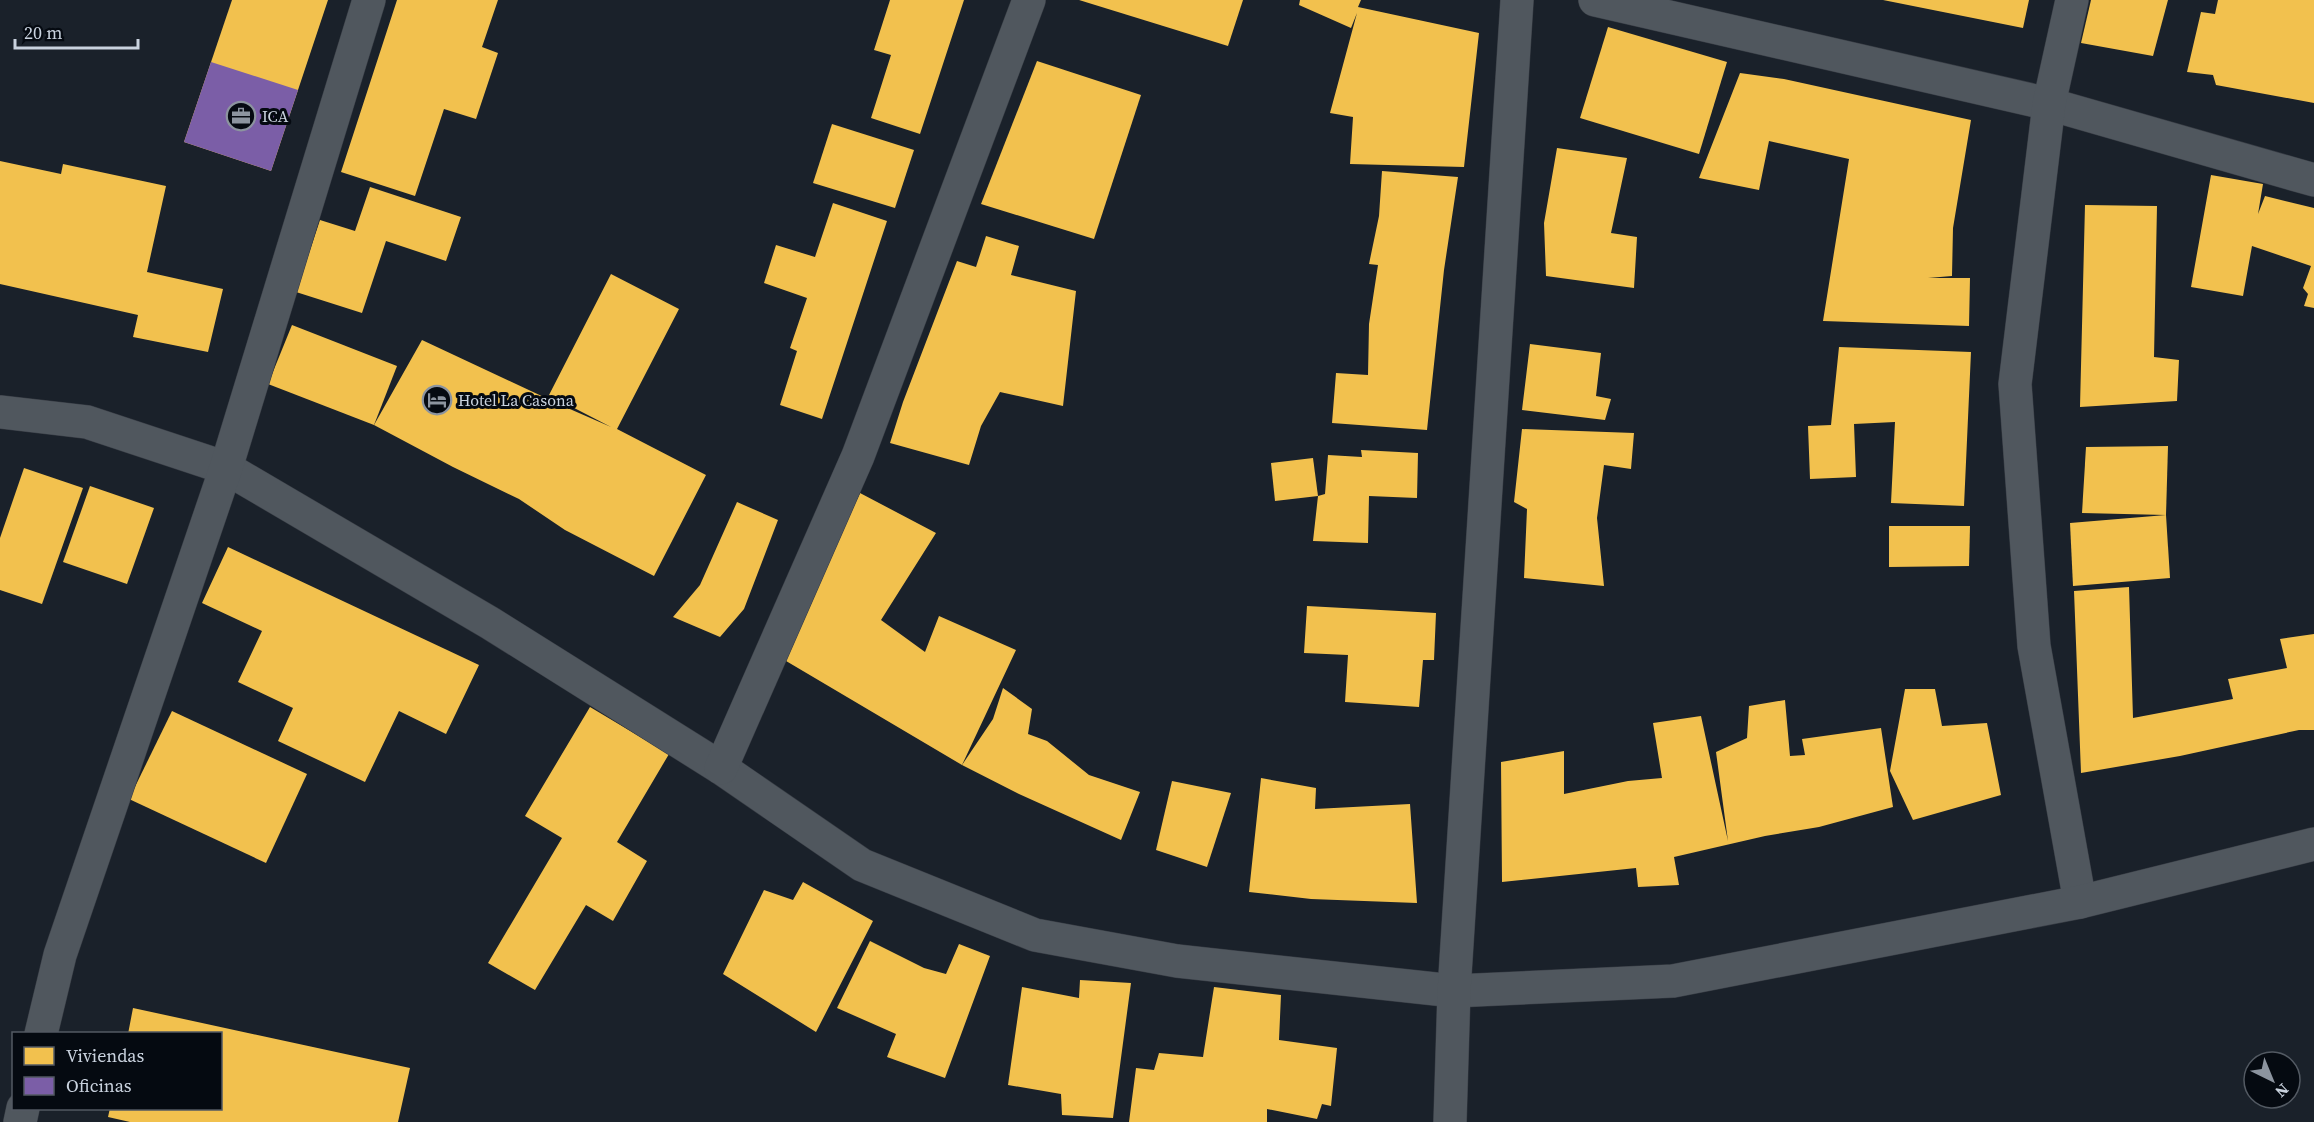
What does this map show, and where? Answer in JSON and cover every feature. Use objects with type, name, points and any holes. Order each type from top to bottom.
[{"type":"street","points":[[41,1032],[60,955],[226,468],[369,0]]},
{"type":"street","points":[[721,768],[858,456],[1029,0]]},
{"type":"street","points":[[1450,1122],[1454,991],[1517,0]]},
{"type":"street","points":[[1595,0],[2049,104],[2314,180]]},
{"type":"street","points":[[2072,0],[2049,104],[2015,384],[2034,646],[2080,902]]},
{"type":"street","points":[[0,412],[87,422],[226,468],[490,623],[721,768],[862,865],[1035,935],[1177,961],[1454,991],[1673,981],[2080,902],[2314,844]]},
{"type":"building: Viviendas","points":[[232,0],[328,0],[271,171],[184,142]]},
{"type":"building: Viviendas","points":[[397,0],[498,0],[482,47],[498,53],[476,119],[444,109],[415,196],[341,172]]},
{"type":"building: Viviendas","points":[[890,0],[964,0],[920,134],[871,118],[891,55],[874,50]]},
{"type":"building: Viviendas","points":[[1079,0],[1243,0],[1228,46]]},
{"type":"building: Viviendas","points":[[1300,0],[1361,0],[1358,7],[1479,33],[1464,167],[1350,164],[1353,117],[1330,113],[1357,13],[1351,28],[1299,5]]},
{"type":"building: Viviendas","points":[[1883,0],[2029,0],[2023,28]]},
{"type":"building: Viviendas","points":[[2091,0],[2168,0],[2153,56],[2081,43]]},
{"type":"building: Viviendas","points":[[2218,0],[2314,0],[2314,103],[2216,85],[2213,75],[2187,72],[2201,12],[2215,14]]},
{"type":"building: Viviendas","points":[[1608,27],[1727,62],[1699,154],[1580,118]]},
{"type":"building: Viviendas","points":[[1037,61],[1141,95],[1094,239],[981,204]]},
{"type":"building: Viviendas","points":[[1740,73],[1784,79],[1971,120],[1953,228],[1952,276],[1928,278],[1970,278],[1969,326],[1823,321],[1849,159],[1769,141],[1759,190],[1699,178]]},
{"type":"building: Viviendas","points":[[832,124],[914,150],[895,208],[813,183]]},
{"type":"building: Viviendas","points":[[1557,148],[1627,158],[1611,233],[1637,237],[1634,288],[1546,276],[1544,223]]},
{"type":"building: Viviendas","points":[[0,161],[61,174],[63,164],[166,186],[147,272],[223,289],[208,352],[133,337],[138,315],[0,284]]},
{"type":"building: Viviendas","points":[[1382,171],[1458,177],[1444,270],[1427,430],[1332,423],[1336,373],[1368,375],[1369,324],[1378,265],[1369,264],[1379,216]]},
{"type":"building: Viviendas","points":[[2211,175],[2263,184],[2258,214],[2265,196],[2314,208],[2314,308],[2304,306],[2308,294],[2303,288],[2311,266],[2252,246],[2243,296],[2191,287]]},
{"type":"building: Viviendas","points":[[370,187],[461,217],[446,261],[386,241],[362,313],[296,292],[320,220],[355,231]]},
{"type":"building: Viviendas","points":[[833,203],[887,221],[822,419],[780,405],[797,351],[790,348],[807,298],[764,283],[776,245],[815,257]]},
{"type":"building: Viviendas","points":[[2085,205],[2157,206],[2154,357],[2179,360],[2177,401],[2080,407]]},
{"type":"building: Viviendas","points":[[986,236],[1019,246],[1011,275],[1076,291],[1063,406],[1000,392],[981,426],[969,465],[890,443],[903,402],[957,261],[976,267]]},
{"type":"building: Viviendas","points":[[611,274],[679,309],[617,429],[706,475],[654,576],[565,530],[519,499],[374,425],[422,340],[611,427],[549,395]]},
{"type":"building: Viviendas","points":[[292,325],[397,366],[374,425],[268,384]]},
{"type":"building: Viviendas","points":[[1530,344],[1601,353],[1596,396],[1611,399],[1605,420],[1522,410]]},
{"type":"building: Viviendas","points":[[1839,347],[1971,352],[1964,506],[1891,503],[1895,422],[1854,424],[1856,477],[1810,479],[1808,426],[1831,425]]},
{"type":"building: Viviendas","points":[[1522,429],[1634,433],[1631,469],[1604,465],[1597,518],[1604,586],[1524,578],[1527,509],[1514,502]]},
{"type":"building: Viviendas","points":[[2168,446],[2166,515],[2082,513],[2086,447]]},
{"type":"building: Viviendas","points":[[1361,450],[1418,453],[1417,498],[1369,496],[1368,543],[1313,541],[1318,496],[1325,494],[1328,455],[1362,457]]},
{"type":"building: Viviendas","points":[[1313,458],[1318,496],[1275,501],[1271,463]]},
{"type":"building: Viviendas","points":[[24,468],[83,488],[42,604],[0,590],[0,538]]},
{"type":"building: Viviendas","points":[[90,486],[154,508],[127,584],[63,562]]},
{"type":"building: Viviendas","points":[[860,493],[936,533],[881,620],[925,652],[939,616],[1016,650],[962,765],[781,658]]},
{"type":"building: Viviendas","points":[[737,502],[778,520],[744,609],[720,637],[673,617],[700,585]]},
{"type":"building: Viviendas","points":[[2166,515],[2170,578],[2073,586],[2070,523]]},
{"type":"building: Viviendas","points":[[1889,526],[1970,526],[1969,566],[1889,567]]},
{"type":"building: Viviendas","points":[[228,547],[479,665],[446,734],[399,711],[365,782],[278,741],[293,708],[238,682],[262,631],[202,603]]},
{"type":"building: Viviendas","points":[[2129,587],[2133,718],[2233,699],[2228,679],[2287,668],[2280,639],[2314,634],[2314,730],[2299,730],[2180,756],[2081,773],[2074,591]]},
{"type":"building: Viviendas","points":[[1307,606],[1436,613],[1434,660],[1423,660],[1419,707],[1345,702],[1348,655],[1304,653]]},
{"type":"building: Viviendas","points":[[1003,688],[1032,709],[1028,734],[1047,741],[1089,775],[1140,792],[1121,840],[1019,794],[962,765],[993,719]]},
{"type":"building: Viviendas","points":[[1905,689],[1935,689],[1942,726],[1987,723],[2001,795],[1913,820],[1890,771]]},
{"type":"building: Viviendas","points":[[1785,700],[1790,756],[1805,755],[1802,739],[1881,728],[1893,807],[1819,827],[1765,836],[1674,857],[1679,885],[1638,887],[1636,868],[1502,882],[1501,762],[1564,751],[1564,794],[1628,781],[1662,778],[1653,723],[1701,716],[1728,841],[1716,752],[1747,738],[1749,706]]},
{"type":"building: Viviendas","points":[[590,707],[669,754],[617,842],[647,861],[613,921],[586,905],[535,990],[488,963],[562,838],[525,816]]},
{"type":"building: Viviendas","points":[[172,711],[307,774],[266,863],[129,799]]},
{"type":"building: Viviendas","points":[[1261,778],[1316,788],[1315,809],[1410,804],[1417,903],[1311,899],[1249,892]]},
{"type":"building: Viviendas","points":[[1172,781],[1231,793],[1207,867],[1156,850]]},
{"type":"building: Viviendas","points":[[803,882],[873,921],[816,1032],[723,974],[764,890],[793,900]]},
{"type":"building: Viviendas","points":[[870,941],[924,968],[946,974],[959,944],[990,956],[945,1078],[887,1057],[896,1034],[837,1008]]},
{"type":"building: Viviendas","points":[[1080,980],[1131,983],[1113,1118],[1062,1115],[1061,1094],[1008,1085],[1022,987],[1079,998]]},
{"type":"building: Viviendas","points":[[1214,987],[1281,995],[1279,1040],[1337,1048],[1331,1106],[1322,1104],[1317,1119],[1267,1109],[1267,1122],[1129,1122],[1136,1068],[1154,1070],[1159,1053],[1203,1057]]},
{"type":"building: Viviendas","points":[[133,1008],[410,1068],[398,1122],[130,1122],[108,1117],[110,1110],[222,1110],[222,1032],[128,1032]]},
{"type":"building: Oficinas","name":"ICA","points":[[211,62],[298,90],[271,171],[184,142]]},
{"type":"place","name":"ICA","points":[[241,116]]},
{"type":"place","name":"Hotel La Casona","points":[[437,400]]}]
